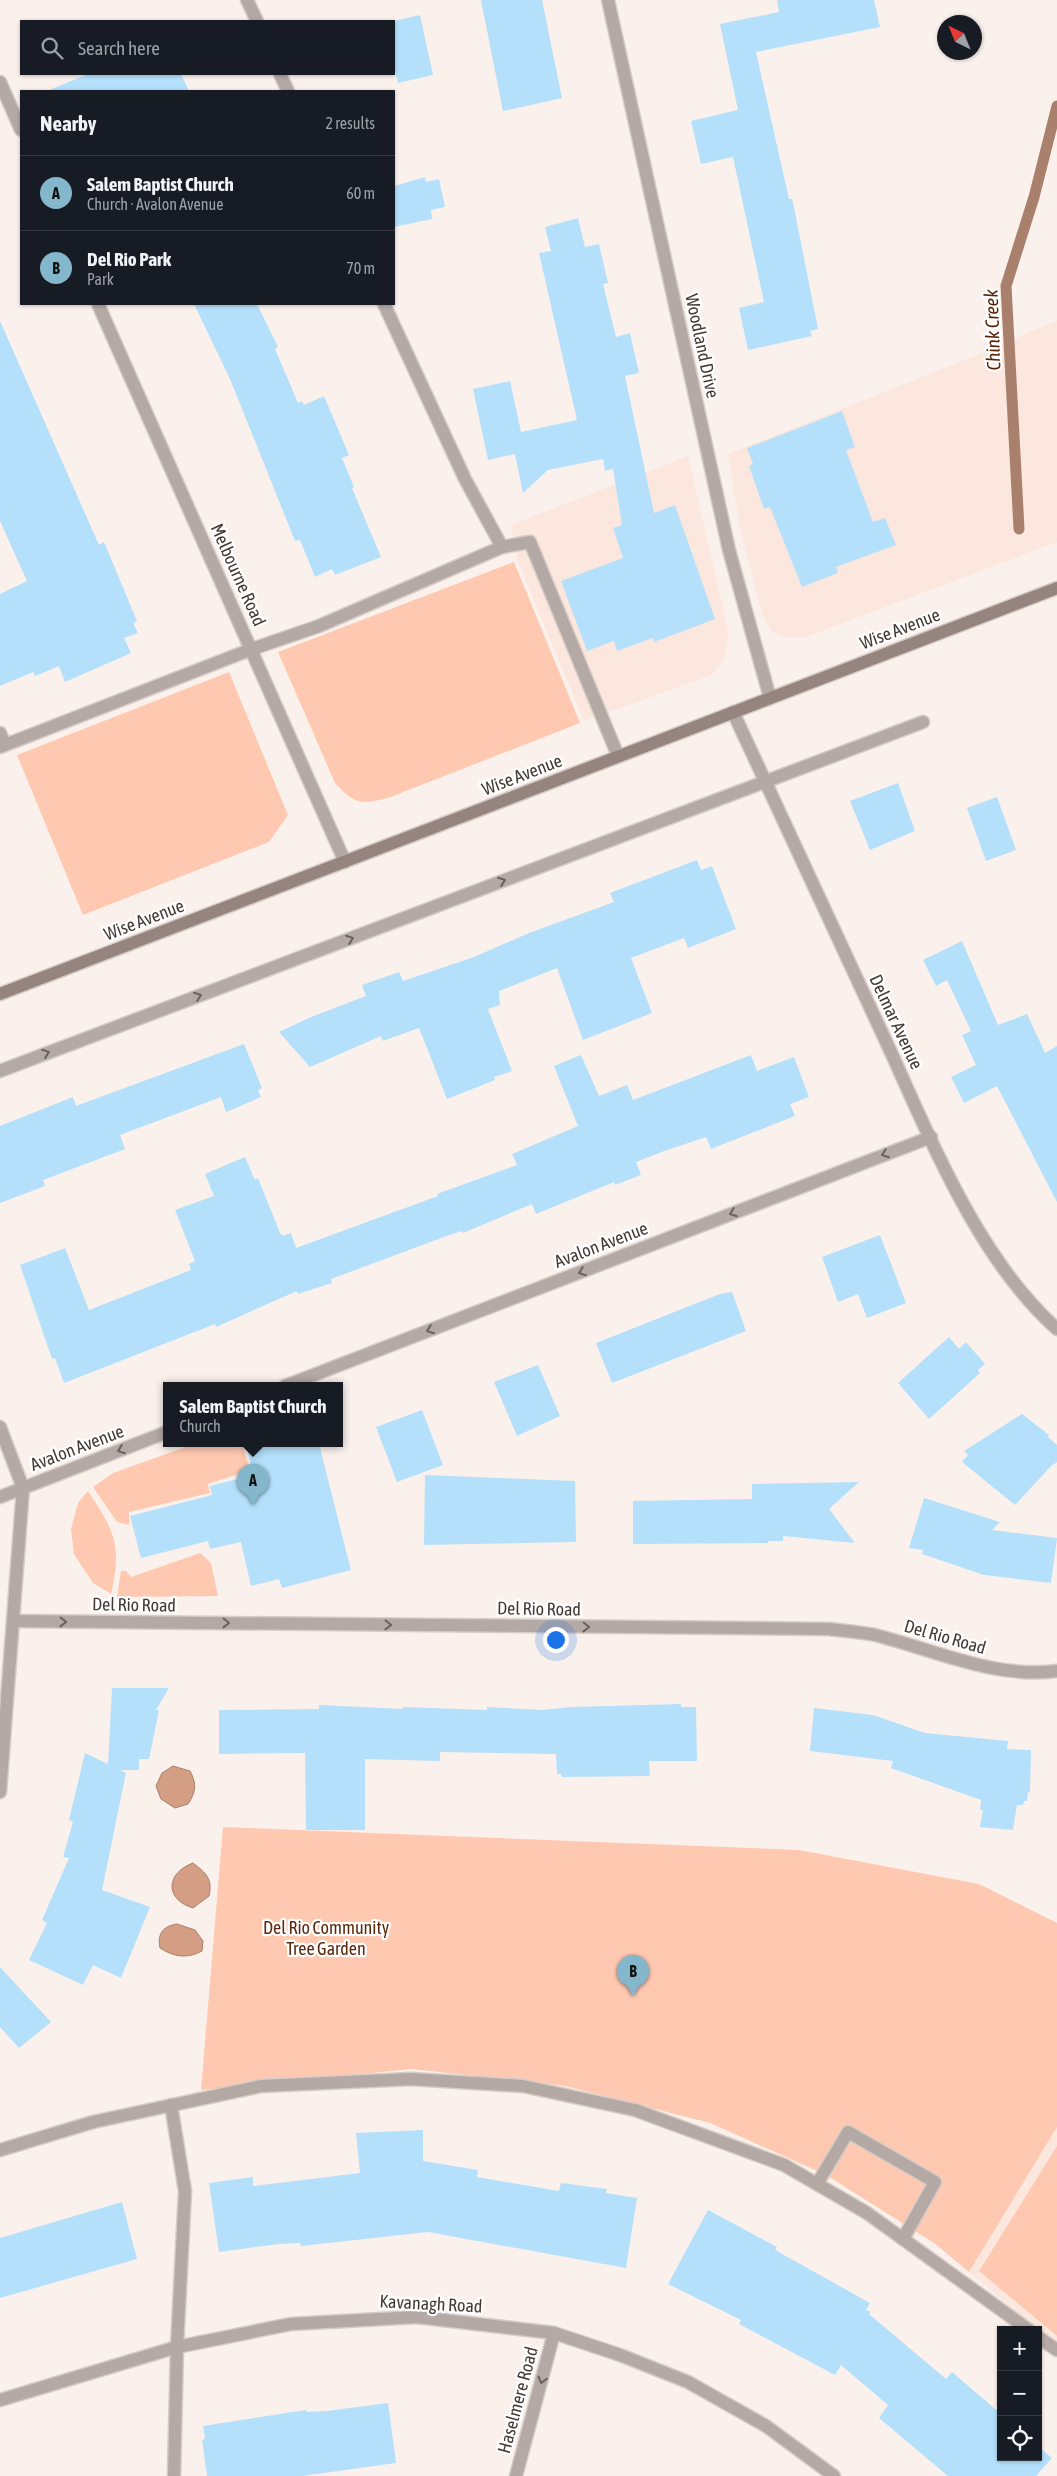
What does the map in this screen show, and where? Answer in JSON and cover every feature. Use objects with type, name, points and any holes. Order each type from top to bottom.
[{"type":"main road","name":"Wise Avenue","points":[[0,994],[1057,588]]},
{"type":"street","points":[[247,0],[257,20]]},
{"type":"street","name":"Woodland Drive","points":[[608,0],[729,550],[770,698]]},
{"type":"street","points":[[280,75],[288,90]]},
{"type":"street","points":[[0,82],[20,128]]},
{"type":"street","name":"Melbourne Road","points":[[98,305],[345,862]]},
{"type":"street","points":[[384,305],[466,479],[502,547]]},
{"type":"street","points":[[0,732],[2,746],[252,649],[319,626],[502,547],[530,542],[618,756]]},
{"type":"street","name":"Delmar Avenue","points":[[733,712],[930,1137],[990,1251],[1016,1284],[1057,1329]]},
{"type":"street","points":[[0,1071],[923,722]]},
{"type":"street","name":"Avalon Avenue","points":[[295,1382],[930,1137]]},
{"type":"street","points":[[0,1428],[23,1488],[0,1792]]},
{"type":"street","name":"Avalon Avenue","points":[[0,1497],[163,1434]]},
{"type":"street","name":"Del Rio Road","points":[[14,1621],[829,1629],[873,1635],[990,1668],[1018,1672],[1057,1671]]},
{"type":"street","points":[[0,2150],[93,2122],[261,2086],[411,2079],[524,2086],[635,2110],[784,2165],[868,2213],[1023,2326]]},
{"type":"street","points":[[171,2105],[185,2191],[177,2347],[174,2476]]},
{"type":"street","points":[[817,2184],[848,2132],[935,2182],[903,2239]]},
{"type":"street","name":"Kavanagh Road","points":[[0,2400],[177,2347],[290,2324],[389,2317],[417,2317],[554,2333],[620,2355],[688,2382],[766,2426],[834,2476]]},
{"type":"street","name":"Haselmere Road","points":[[516,2476],[554,2333]]},
{"type":"street","points":[[1042,2340],[1057,2350]]},
{"type":"shaded area","points":[[1057,320],[1057,542],[806,637],[788,638],[772,632],[762,614],[739,523],[728,454],[985,352]]},
{"type":"shaded area","points":[[688,456],[729,635],[724,660],[712,675],[584,721],[517,560],[511,525]]},
{"type":"shaded area","points":[[173,1766],[190,1771],[195,1784],[193,1796],[188,1804],[175,1808],[161,1799],[156,1786],[162,1773]]},
{"type":"shaded area","points":[[193,1863],[205,1873],[209,1881],[210,1890],[209,1896],[193,1908],[177,1899],[172,1886],[173,1879],[178,1873],[184,1867]]},
{"type":"shaded area","points":[[177,1924],[195,1930],[203,1941],[202,1951],[196,1954],[181,1956],[160,1948],[159,1939],[162,1932],[168,1927]]},
{"type":"shaded area","points":[[1057,2127],[1057,2346],[1042,2333],[1042,2326],[1033,2326],[969,2272]]},
{"type":"green space","points":[[514,562],[580,723],[388,798],[371,802],[353,799],[335,783],[278,652]]},
{"type":"green space","points":[[229,672],[288,815],[269,842],[83,915],[17,755]]},
{"type":"green space","points":[[186,1447],[243,1447],[250,1470],[208,1484],[210,1493],[129,1512],[129,1525],[117,1522],[93,1487],[113,1473]]},
{"type":"green space","points":[[88,1491],[105,1517],[114,1540],[116,1563],[111,1594],[93,1583],[74,1554],[71,1529],[78,1503]]},
{"type":"green space","points":[[200,1553],[211,1563],[218,1596],[117,1597],[121,1571],[126,1571],[131,1577]]},
{"type":"green space","name":"Del Rio Community Tree Garden","points":[[223,1827],[799,1850],[979,1884],[1057,1923],[1057,2127],[969,2272],[934,2243],[826,2175],[710,2123],[565,2086],[412,2069],[201,2090]]},
{"type":"green space","points":[[1057,2146],[1057,2336],[979,2271]]},
{"type":"building","points":[[481,0],[542,0],[562,98],[503,111]]},
{"type":"building","points":[[777,0],[874,0],[880,27],[756,52],[789,199],[792,199],[794,207],[818,329],[810,331],[812,336],[748,350],[739,308],[764,302],[733,157],[701,164],[691,121],[738,110],[720,24],[779,12]]},
{"type":"building","points":[[420,15],[433,75],[398,83],[395,70],[395,21]]},
{"type":"building","points":[[86,75],[181,75],[189,90],[49,90]]},
{"type":"building","points":[[425,177],[426,182],[439,179],[445,207],[431,210],[432,219],[395,227],[395,186]]},
{"type":"building","points":[[578,218],[585,247],[599,244],[608,283],[603,284],[616,337],[630,333],[639,373],[625,376],[654,513],[675,505],[715,619],[654,642],[653,638],[617,651],[614,641],[587,651],[561,581],[623,558],[613,528],[622,525],[613,469],[605,471],[603,459],[548,470],[523,493],[515,454],[488,460],[473,389],[510,381],[521,432],[577,420],[539,253],[551,251],[545,227]]},
{"type":"building","points":[[194,305],[257,305],[278,347],[275,349],[298,403],[302,401],[304,405],[324,396],[349,455],[342,458],[354,487],[352,488],[381,557],[335,575],[332,569],[315,577],[300,540],[295,541],[230,379]]},
{"type":"building","points":[[0,321],[99,545],[104,542],[137,621],[133,623],[138,633],[124,638],[131,653],[65,682],[59,666],[35,676],[33,672],[0,686],[0,594],[27,581],[0,521]]},
{"type":"building","points":[[842,411],[855,447],[846,450],[873,522],[885,518],[896,545],[836,567],[838,573],[802,587],[770,507],[764,509],[749,466],[753,464],[747,448]]},
{"type":"building","points":[[898,783],[915,831],[870,850],[850,801]]},
{"type":"building","points":[[997,797],[1016,850],[986,861],[967,808]]},
{"type":"building","points":[[697,860],[701,870],[712,866],[736,929],[688,948],[684,938],[631,958],[652,1013],[583,1040],[557,968],[499,991],[500,1005],[488,1009],[512,1071],[494,1077],[495,1080],[447,1099],[419,1028],[383,1041],[381,1036],[310,1067],[279,1032],[311,1017],[366,996],[362,985],[399,972],[403,981],[474,957],[529,933],[614,902],[610,893]]},
{"type":"building","points":[[962,941],[998,1025],[1027,1014],[1045,1053],[1057,1046],[1057,1202],[997,1086],[964,1103],[951,1077],[976,1065],[962,1035],[971,1031],[947,980],[936,986],[923,960]]},
{"type":"building","points":[[244,1044],[262,1088],[258,1090],[261,1097],[226,1112],[221,1097],[120,1135],[125,1149],[43,1180],[45,1186],[0,1203],[0,1126],[73,1097],[76,1106]]},
{"type":"building","points":[[581,1055],[599,1096],[627,1085],[633,1100],[751,1055],[757,1071],[794,1057],[809,1097],[790,1104],[795,1116],[711,1149],[706,1137],[664,1151],[636,1162],[641,1175],[615,1185],[614,1182],[536,1214],[532,1204],[463,1233],[462,1231],[452,1234],[331,1279],[332,1283],[298,1294],[297,1291],[216,1327],[215,1324],[64,1383],[55,1358],[52,1359],[20,1265],[65,1248],[89,1310],[191,1270],[189,1264],[195,1261],[175,1210],[214,1196],[205,1174],[245,1157],[255,1180],[258,1178],[280,1233],[283,1236],[291,1233],[296,1248],[438,1196],[437,1194],[517,1165],[512,1154],[578,1126],[554,1066]]},
{"type":"building","points":[[880,1235],[906,1303],[867,1318],[858,1294],[838,1302],[822,1257]]},
{"type":"building","points":[[732,1292],[746,1331],[612,1383],[596,1343],[720,1294]]},
{"type":"building","points":[[949,1337],[959,1349],[966,1342],[985,1364],[978,1370],[980,1373],[929,1419],[898,1383]]},
{"type":"building","points":[[538,1365],[560,1416],[517,1436],[494,1382]]},
{"type":"building","points":[[422,1410],[443,1465],[397,1482],[376,1427]]},
{"type":"building","points":[[1022,1414],[1049,1435],[1048,1437],[1057,1445],[1057,1462],[1015,1505],[962,1462],[968,1455],[964,1451]]},
{"type":"building","points":[[247,1447],[320,1447],[351,1570],[282,1588],[279,1579],[251,1586],[241,1542],[210,1549],[208,1541],[141,1558],[130,1516],[212,1495],[210,1486],[253,1475]]},
{"type":"building","points":[[425,1475],[575,1481],[576,1542],[424,1545]]},
{"type":"building","points":[[859,1482],[829,1509],[855,1543],[783,1536],[783,1541],[768,1541],[768,1543],[633,1544],[633,1501],[752,1499],[752,1484]]},
{"type":"building","points":[[924,1498],[1000,1522],[992,1530],[1057,1538],[1051,1583],[984,1575],[922,1554],[923,1550],[909,1548]]},
{"type":"building","points":[[112,1688],[169,1688],[156,1710],[159,1710],[149,1759],[139,1759],[139,1770],[120,1770],[126,1773],[102,1890],[150,1907],[121,1978],[93,1965],[83,1985],[29,1960],[47,1923],[42,1920],[69,1858],[63,1857],[73,1822],[69,1820],[85,1753],[108,1764]]},
{"type":"building","points":[[681,1704],[681,1707],[696,1707],[697,1761],[649,1761],[650,1776],[562,1777],[561,1774],[557,1774],[556,1754],[440,1752],[440,1761],[365,1759],[365,1830],[306,1830],[305,1753],[219,1754],[219,1710],[319,1709],[319,1705],[403,1709],[403,1707],[487,1710],[487,1707],[542,1710],[571,1707]]},
{"type":"building","points":[[814,1708],[873,1715],[925,1733],[1008,1741],[1007,1749],[1031,1750],[1030,1792],[1028,1792],[1027,1801],[1024,1801],[1023,1805],[1017,1805],[1013,1830],[980,1827],[983,1810],[980,1810],[981,1800],[891,1768],[893,1761],[810,1751]]},
{"type":"building","points":[[0,1967],[51,2022],[19,2048],[0,2027]]},
{"type":"building","points":[[423,2130],[423,2161],[478,2170],[477,2177],[559,2191],[561,2183],[607,2189],[606,2193],[637,2198],[626,2268],[428,2232],[301,2246],[300,2243],[279,2244],[219,2252],[209,2183],[253,2177],[253,2186],[360,2173],[356,2133]]},
{"type":"building","points":[[122,2202],[137,2259],[0,2298],[0,2238]]},
{"type":"building","points":[[708,2210],[777,2247],[775,2250],[870,2303],[866,2310],[871,2312],[869,2314],[946,2379],[952,2372],[997,2411],[997,2461],[1042,2461],[1042,2449],[1052,2458],[1036,2476],[948,2476],[879,2418],[888,2405],[841,2365],[835,2375],[739,2324],[741,2320],[668,2284]]},
{"type":"building","points":[[388,2403],[396,2463],[302,2476],[207,2476],[202,2440],[205,2439],[203,2426],[306,2410],[307,2412],[327,2411]]},
{"type":"waterway","name":"Chink Creek","points":[[1019,529],[1006,286],[1034,197],[1057,106]]},
{"type":"place","name":"Salem Baptist Church","points":[[253,1505]]},
{"type":"place","name":"Del Rio Park","points":[[633,1996]]}]
